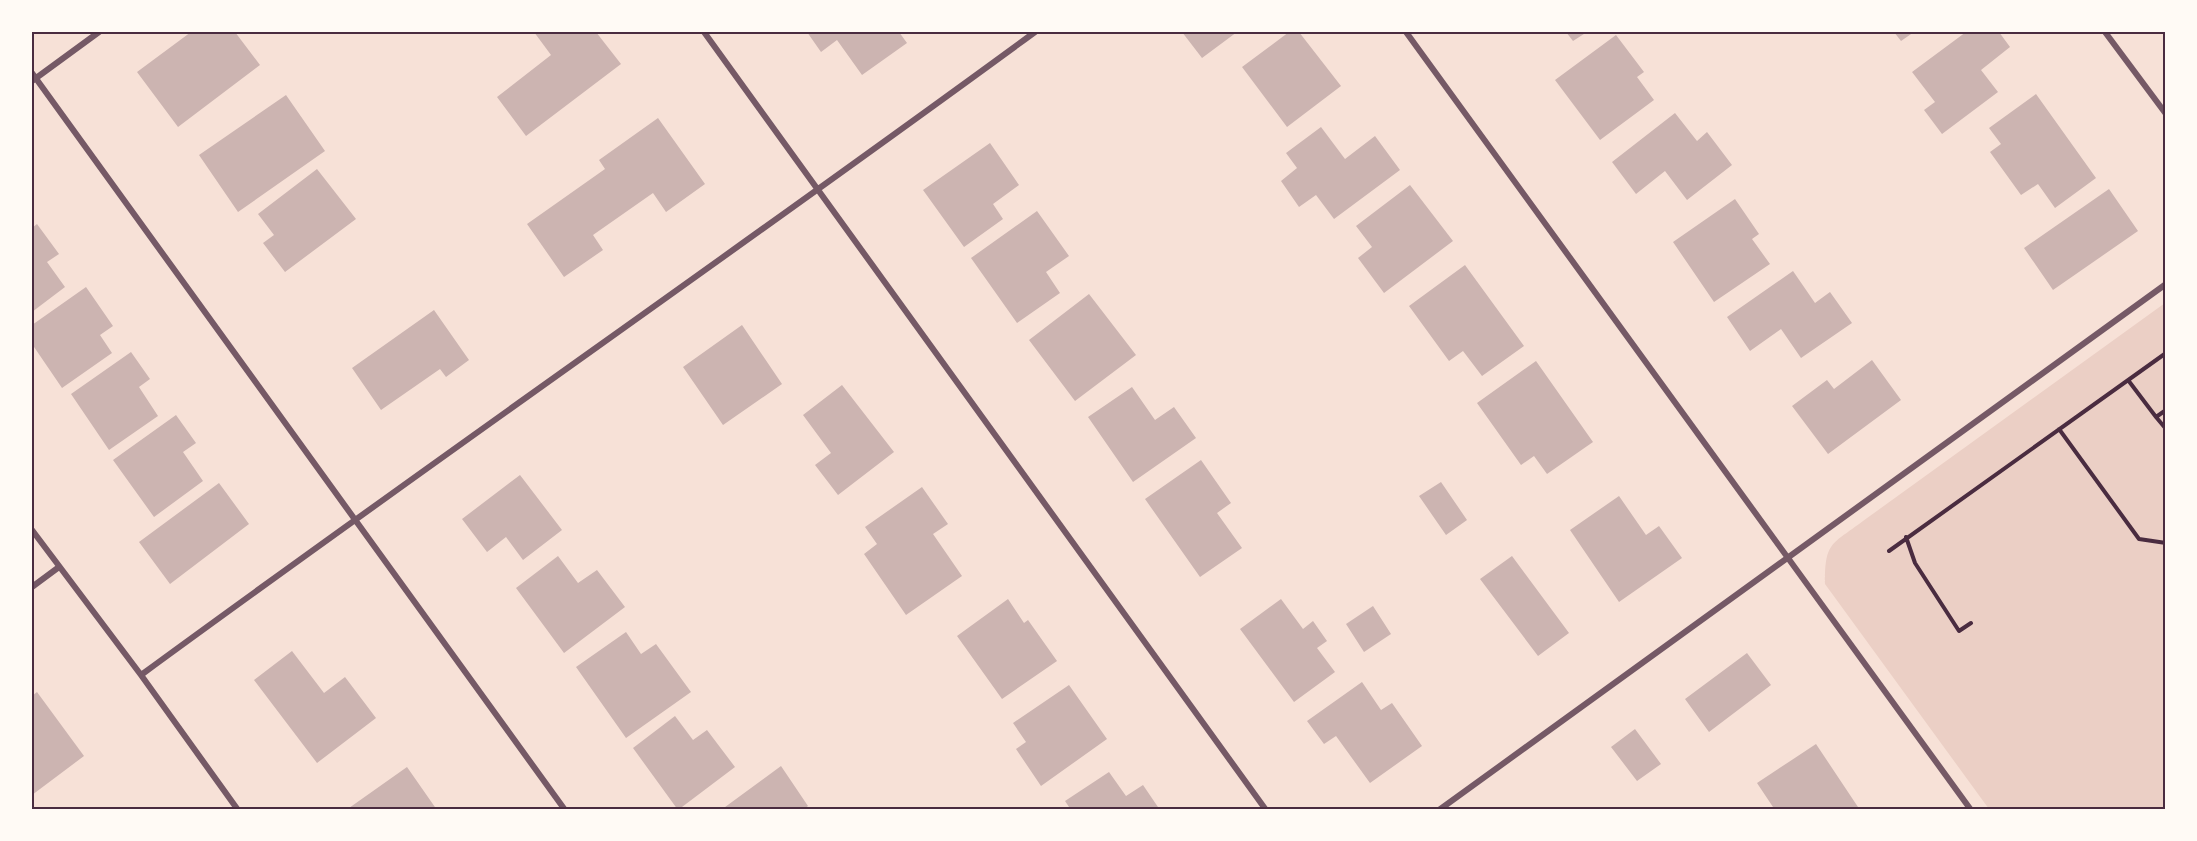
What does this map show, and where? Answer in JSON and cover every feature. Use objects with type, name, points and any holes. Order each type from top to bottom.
[{"type":"street","points":[[99,32],[33,78],[565,810]]},
{"type":"street","points":[[704,32],[820,189],[1266,810]]},
{"type":"street","points":[[141,675],[355,518],[820,189],[1035,32]]},
{"type":"street","points":[[1406,32],[1971,810]]},
{"type":"street","points":[[2105,32],[2166,114]]},
{"type":"street","points":[[1439,810],[2166,284]]},
{"type":"street","points":[[32,530],[141,675],[238,810]]},
{"type":"street","points":[[32,587],[59,567]]},
{"type":"path","points":[[1889,551],[2166,353]]},
{"type":"path","points":[[2128,380],[2166,429]]},
{"type":"path","points":[[2156,417],[2166,410]]},
{"type":"path","points":[[2059,429],[2139,539],[2166,543]]},
{"type":"path","points":[[1906,537],[1915,563],[1959,631],[1971,623]]},
{"type":"shaded area","points":[[2165,303],[2165,809],[1989,809],[1825,584],[1826,560],[1837,540]]},
{"type":"building","points":[[191,32],[235,32],[260,65],[178,127],[137,72]]},
{"type":"building","points":[[534,32],[596,32],[621,64],[526,136],[497,97],[551,55]]},
{"type":"building","points":[[807,32],[899,32],[907,43],[862,75],[837,40],[821,52]]},
{"type":"building","points":[[1182,32],[1237,32],[1202,58]]},
{"type":"building","points":[[1289,32],[1299,32],[1341,86],[1287,127],[1242,67]]},
{"type":"building","points":[[1566,32],[1587,32],[1573,41]]},
{"type":"building","points":[[1894,32],[1914,32],[1901,41]]},
{"type":"building","points":[[1966,32],[1999,32],[2010,47],[1981,70],[1998,92],[1942,134],[1924,110],[1935,102],[1912,72]]},
{"type":"building","points":[[1616,35],[1644,72],[1637,77],[1654,100],[1600,140],[1555,80]]},
{"type":"building","points":[[2036,94],[2096,178],[2055,208],[2038,184],[2021,195],[1990,152],[2001,144],[1989,128]]},
{"type":"building","points":[[286,95],[325,151],[238,212],[199,155]]},
{"type":"building","points":[[1675,113],[1697,141],[1707,132],[1732,165],[1687,200],[1665,171],[1636,194],[1612,162]]},
{"type":"building","points":[[658,118],[705,184],[666,212],[653,193],[593,235],[603,250],[564,277],[527,224],[605,169],[599,160]]},
{"type":"building","points":[[1321,127],[1345,159],[1375,136],[1400,170],[1334,219],[1316,195],[1299,207],[1281,181],[1297,168],[1286,153]]},
{"type":"building","points":[[990,143],[1019,185],[993,204],[1003,219],[964,247],[923,190]]},
{"type":"building","points":[[317,169],[356,219],[285,272],[263,243],[274,235],[258,214]]},
{"type":"building","points":[[1410,185],[1453,241],[1384,293],[1358,258],[1372,247],[1356,226]]},
{"type":"building","points":[[2109,189],[2138,231],[2053,290],[2024,248]]},
{"type":"building","points":[[1735,199],[1759,234],[1752,239],[1770,264],[1714,302],[1673,242]]},
{"type":"building","points":[[1037,211],[1069,256],[1046,272],[1060,293],[1017,323],[971,258]]},
{"type":"building","points":[[37,224],[59,254],[47,262],[65,287],[32,312],[32,228]]},
{"type":"building","points":[[1465,265],[1524,346],[1482,376],[1463,351],[1449,361],[1409,306]]},
{"type":"building","points":[[1793,271],[1815,303],[1830,292],[1852,323],[1801,358],[1781,329],[1750,351],[1727,317]]},
{"type":"building","points":[[86,287],[113,326],[100,335],[112,353],[62,388],[32,344],[32,325]]},
{"type":"building","points":[[1089,294],[1136,355],[1075,401],[1029,340]]},
{"type":"building","points":[[434,310],[469,360],[446,377],[440,369],[381,410],[352,368]]},
{"type":"building","points":[[742,325],[782,384],[723,425],[683,367]]},
{"type":"building","points":[[131,352],[150,379],[139,387],[158,416],[109,450],[71,394]]},
{"type":"building","points":[[1872,360],[1901,400],[1828,454],[1792,406],[1827,380],[1834,389]]},
{"type":"building","points":[[1536,361],[1593,442],[1547,474],[1534,456],[1521,465],[1477,403]]},
{"type":"building","points":[[842,385],[894,452],[838,495],[815,465],[831,453],[803,415]]},
{"type":"building","points":[[1132,387],[1155,420],[1174,407],[1196,438],[1133,482],[1088,417]]},
{"type":"building","points":[[176,415],[196,443],[183,452],[203,481],[154,517],[113,460]]},
{"type":"building","points":[[1201,460],[1231,503],[1217,513],[1242,548],[1200,577],[1145,499]]},
{"type":"building","points":[[520,475],[562,530],[523,560],[506,537],[487,552],[462,519]]},
{"type":"building","points":[[1441,482],[1467,520],[1446,535],[1419,496]]},
{"type":"building","points":[[219,483],[249,524],[170,584],[139,542]]},
{"type":"building","points":[[922,487],[948,524],[933,534],[962,576],[906,615],[864,554],[877,544],[865,527]]},
{"type":"building","points":[[1619,496],[1646,535],[1659,526],[1682,558],[1619,602],[1570,530]]},
{"type":"building","points":[[558,556],[578,583],[597,570],[625,607],[564,653],[516,588]]},
{"type":"building","points":[[1512,556],[1569,633],[1538,656],[1480,579]]},
{"type":"building","points":[[1008,599],[1024,623],[1028,620],[1057,661],[1002,699],[957,636]]},
{"type":"building","points":[[1281,599],[1303,629],[1313,621],[1327,641],[1317,648],[1335,672],[1294,702],[1240,629]]},
{"type":"building","points":[[1373,606],[1391,634],[1364,652],[1346,624]]},
{"type":"building","points":[[626,632],[641,654],[656,644],[691,692],[626,738],[576,667]]},
{"type":"building","points":[[292,651],[324,693],[345,677],[376,718],[317,763],[254,680]]},
{"type":"building","points":[[1747,653],[1771,685],[1709,732],[1685,699]]},
{"type":"building","points":[[1362,682],[1381,710],[1392,703],[1422,746],[1370,783],[1336,736],[1324,744],[1307,721]]},
{"type":"building","points":[[1069,685],[1107,739],[1041,786],[1016,749],[1026,742],[1013,723]]},
{"type":"building","points":[[37,692],[84,756],[32,795],[32,696]]},
{"type":"building","points":[[675,716],[693,740],[707,730],[735,767],[678,810],[633,748]]},
{"type":"building","points":[[1635,729],[1661,764],[1637,781],[1611,747]]},
{"type":"building","points":[[1816,744],[1860,810],[1775,810],[1757,783]]},
{"type":"building","points":[[781,766],[808,806],[803,810],[721,810]]},
{"type":"building","points":[[407,767],[437,810],[350,810],[349,808]]},
{"type":"building","points":[[1109,772],[1126,796],[1143,785],[1160,810],[1071,810],[1065,801]]}]
